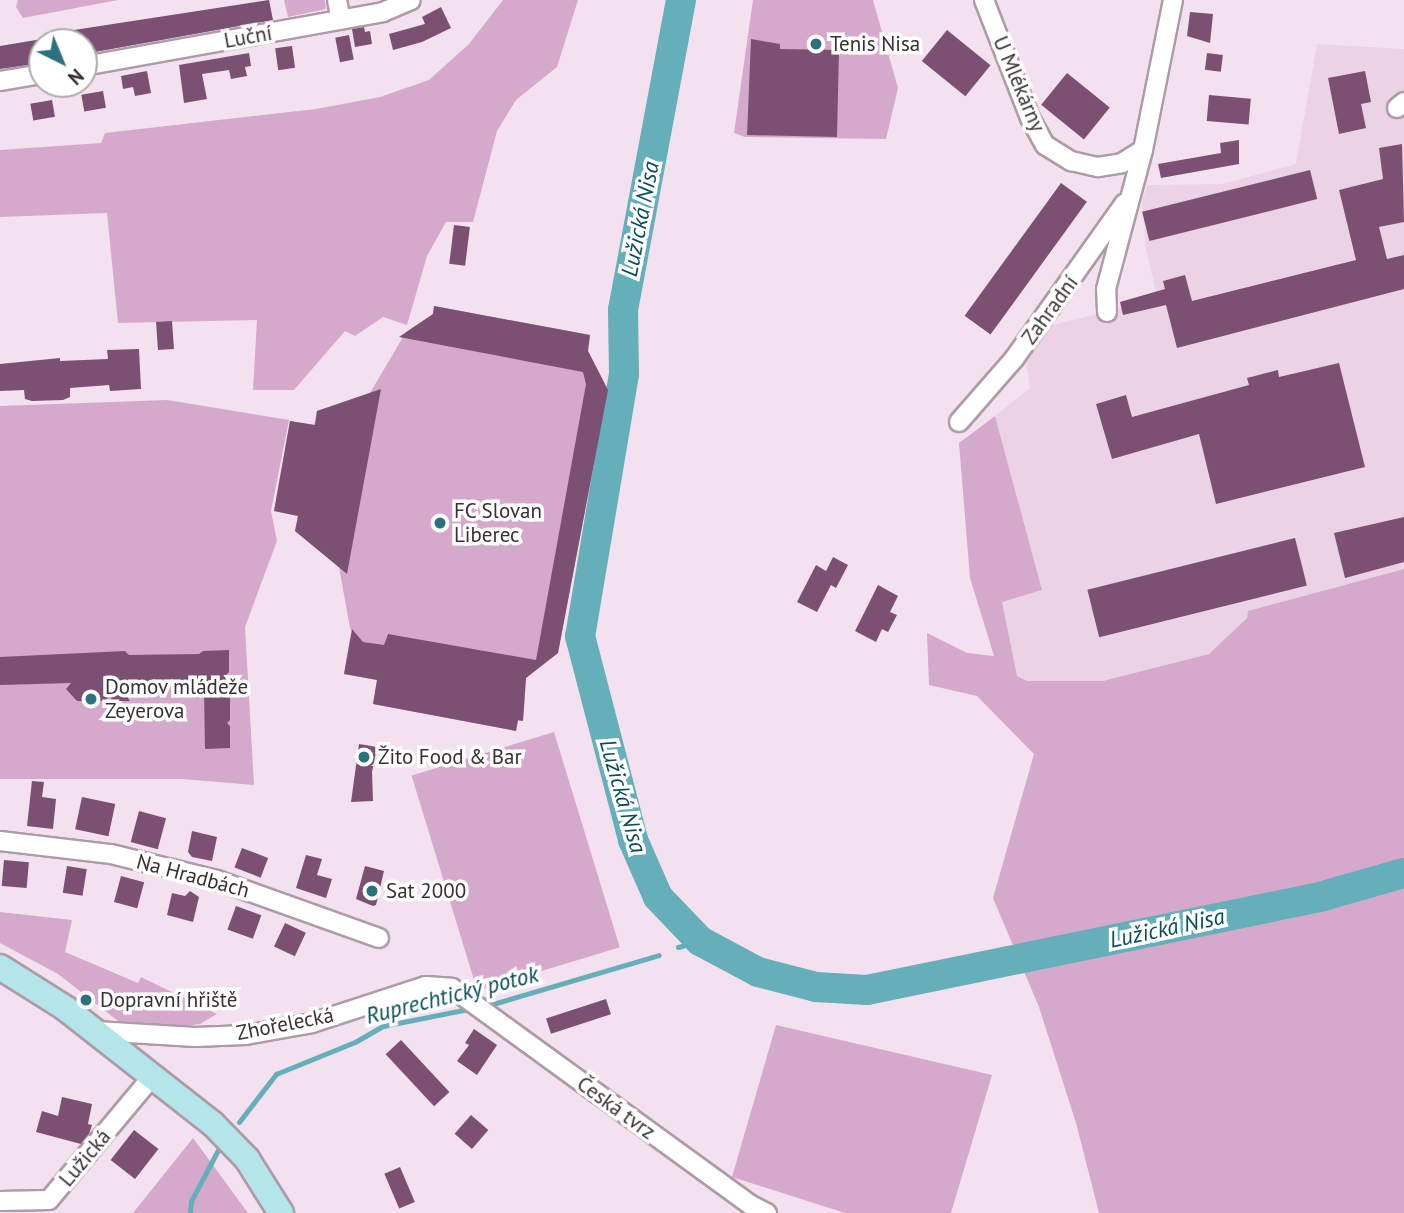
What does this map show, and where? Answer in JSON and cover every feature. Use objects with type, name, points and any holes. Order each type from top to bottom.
[{"type":"main road","points":[[0,968],[65,1008],[213,1124],[247,1159],[281,1213]]},
{"type":"street","points":[[337,0],[341,20]]},
{"type":"street","name":"Luční","points":[[98,63],[383,12],[411,0]]},
{"type":"street","name":"U Mlékárny","points":[[984,0],[1030,118],[1045,145],[1071,161],[1097,167],[1122,163],[1143,150]]},
{"type":"street","name":"Zahradní","points":[[1107,312],[1106,289],[1143,150],[1173,0]]},
{"type":"street","points":[[0,81],[28,76]]},
{"type":"street","name":"Zahradní","points":[[959,422],[1014,359],[1133,192]]},
{"type":"street","name":"Na Hradbách","points":[[0,841],[111,854],[217,880],[379,938]]},
{"type":"street","name":"Zhořelecká","points":[[96,1031],[195,1037],[246,1035],[312,1023],[426,986],[452,988],[467,998]]},
{"type":"street","name":"Česká tvrz","points":[[467,998],[751,1205],[767,1213]]},
{"type":"street","name":"Lužická","points":[[0,1201],[49,1200],[152,1077]]},
{"type":"shaded area","points":[[18,0],[118,0],[23,18],[16,7]]},
{"type":"shaded area","points":[[284,0],[325,0],[326,9],[288,17]]},
{"type":"shaded area","points":[[503,0],[578,0],[557,67],[516,100],[497,131],[473,222],[446,222],[427,256],[407,325],[383,317],[355,336],[345,331],[294,390],[253,390],[257,320],[118,323],[107,213],[0,217],[0,150],[101,143],[105,133],[316,109],[380,97],[429,80],[469,44]]},
{"type":"shaded area","name":"Tenis Nisa","points":[[753,0],[873,0],[898,88],[886,139],[745,137],[734,133]]},
{"type":"shaded area","points":[[1317,44],[1404,49],[1404,569],[1248,611],[1247,618],[1209,654],[1103,681],[1027,681],[1017,676],[1001,602],[1042,590],[995,416],[1030,388],[1025,355],[1045,327],[1121,308],[1120,302],[1156,292],[1146,248],[1142,203],[1147,185],[1223,184],[1296,164]]},
{"type":"shaded area","name":"FC Slovan Liberec","points":[[434,306],[590,335],[588,351],[608,390],[558,653],[526,678],[523,721],[518,721],[516,731],[373,704],[377,680],[344,674],[350,639],[356,640],[350,628],[339,567],[295,531],[298,516],[274,511],[290,421],[314,425],[317,411],[370,393],[406,332],[433,314]]},
{"type":"shaded area","points":[[167,400],[289,420],[271,511],[277,541],[245,627],[254,785],[182,779],[0,779],[0,406]]},
{"type":"shaded area","points":[[995,416],[1042,590],[1002,602],[1017,676],[1027,681],[1103,681],[1209,654],[1247,618],[1248,611],[1404,569],[1404,1213],[1099,1213],[1076,1123],[1039,1007],[993,898],[1034,754],[977,696],[929,685],[927,633],[967,653],[994,656],[970,578],[959,443]]},
{"type":"shaded area","points":[[554,732],[620,947],[477,991],[412,776]]},
{"type":"shaded area","points":[[0,912],[72,920],[65,952],[138,983],[141,977],[217,1014],[200,1024],[176,1027],[118,1021],[58,974],[0,943]]},
{"type":"shaded area","points":[[776,1025],[992,1075],[951,1213],[845,1213],[732,1177]]},
{"type":"shaded area","points":[[193,1138],[248,1213],[133,1213]]},
{"type":"building","points":[[269,0],[273,20],[98,51],[98,28],[87,28]]},
{"type":"building","points":[[441,7],[451,28],[422,42],[393,50],[389,34],[425,24],[422,17]]},
{"type":"building","points":[[1190,12],[1213,14],[1210,43],[1187,36]]},
{"type":"building","points":[[364,27],[365,32],[370,31],[372,44],[355,47],[352,29]]},
{"type":"building","points":[[947,30],[991,65],[965,96],[922,61]]},
{"type":"building","points":[[349,35],[354,60],[340,62],[335,38]]},
{"type":"building","points":[[751,39],[780,44],[780,49],[839,50],[837,137],[747,135]]},
{"type":"building","points":[[28,41],[28,65],[0,69],[0,46]]},
{"type":"building","points":[[292,46],[295,68],[278,70],[275,48]]},
{"type":"building","points":[[249,53],[251,66],[245,67],[247,76],[231,79],[229,70],[202,74],[207,99],[184,103],[179,65]]},
{"type":"building","points":[[1207,53],[1223,55],[1221,72],[1205,70]]},
{"type":"building","points":[[147,71],[151,93],[135,96],[133,87],[123,89],[121,76]]},
{"type":"building","points":[[1365,71],[1371,102],[1361,104],[1366,128],[1339,134],[1328,78]]},
{"type":"building","points":[[1067,73],[1110,108],[1084,139],[1041,105]]},
{"type":"building","points":[[103,91],[106,108],[84,112],[82,98],[98,98],[98,92]]},
{"type":"building","points":[[1209,95],[1251,99],[1249,125],[1207,121]]},
{"type":"building","points":[[52,100],[55,117],[33,121],[30,104]]},
{"type":"building","points":[[1239,140],[1239,164],[1161,178],[1158,164],[1221,153],[1220,143]]},
{"type":"building","points":[[1402,144],[1404,222],[1379,227],[1387,259],[1404,255],[1404,289],[1177,348],[1166,305],[1123,315],[1120,302],[1165,289],[1163,281],[1185,275],[1192,301],[1356,260],[1339,190],[1383,179],[1379,148]]},
{"type":"building","points":[[1310,170],[1317,199],[1149,241],[1142,212]]},
{"type":"building","points":[[1061,183],[1087,202],[990,334],[965,316]]},
{"type":"building","points":[[454,225],[470,227],[465,266],[449,264]]},
{"type":"building","points":[[434,306],[590,335],[588,351],[608,390],[558,653],[526,678],[523,721],[518,720],[516,731],[373,704],[377,680],[344,674],[352,629],[363,642],[384,645],[388,634],[536,660],[586,384],[583,372],[399,337],[433,314]]},
{"type":"building","points":[[172,321],[174,349],[158,350],[156,322]]},
{"type":"building","points":[[139,349],[141,389],[110,391],[109,385],[70,388],[70,397],[63,400],[32,401],[25,399],[24,390],[0,391],[0,364],[60,358],[60,361],[108,359],[107,350]]},
{"type":"building","points":[[1339,363],[1365,467],[1216,504],[1199,434],[1112,459],[1096,404],[1126,395],[1132,417],[1249,385],[1247,378],[1278,370],[1279,377]]},
{"type":"building","points":[[381,389],[347,574],[295,531],[298,516],[274,511],[290,421],[315,425],[317,411]]},
{"type":"building","points":[[1404,517],[1404,562],[1345,578],[1334,533]]},
{"type":"building","points":[[1295,538],[1307,586],[1099,637],[1087,590]]},
{"type":"building","points":[[833,557],[848,565],[836,588],[831,585],[817,612],[797,602],[816,565],[826,571]]},
{"type":"building","points":[[878,585],[898,596],[890,612],[897,615],[888,632],[882,629],[876,642],[855,631]]},
{"type":"building","name":"Domov mládeže Zeyerova","points":[[229,650],[229,672],[225,676],[230,679],[230,720],[227,723],[230,726],[230,748],[205,749],[204,690],[189,690],[188,682],[116,683],[130,701],[114,701],[109,697],[105,701],[77,701],[66,689],[71,683],[0,685],[0,657],[125,651],[129,655],[199,654],[203,651]]},
{"type":"building","points":[[359,744],[377,747],[372,772],[373,801],[351,802]]},
{"type":"building","points":[[32,781],[44,782],[42,797],[56,799],[53,829],[27,826]]},
{"type":"building","points":[[82,797],[115,804],[108,836],[75,829]]},
{"type":"building","points":[[139,811],[166,818],[158,849],[131,842]]},
{"type":"building","points":[[192,831],[217,837],[212,861],[192,857],[188,852]]},
{"type":"building","points":[[242,848],[268,858],[261,878],[234,868]]},
{"type":"building","points":[[306,855],[322,859],[317,875],[332,879],[326,898],[296,888]]},
{"type":"building","points":[[4,860],[29,862],[27,888],[2,886]]},
{"type":"building","points":[[67,866],[87,869],[83,896],[63,893]]},
{"type":"building","points":[[365,866],[384,871],[376,905],[373,906],[356,899]]},
{"type":"building","points":[[121,876],[144,882],[137,908],[114,902]]},
{"type":"building","points":[[190,891],[199,897],[193,922],[167,915],[172,893],[185,896]]},
{"type":"building","points":[[236,906],[261,915],[253,939],[227,929]]},
{"type":"building","points":[[285,923],[306,933],[295,956],[274,947]]},
{"type":"building","points":[[606,999],[611,1014],[551,1034],[546,1018]]},
{"type":"building","points":[[474,1029],[497,1045],[477,1075],[457,1061],[469,1045],[465,1043]]},
{"type":"building","points":[[401,1040],[449,1092],[434,1106],[386,1054]]},
{"type":"building","points":[[62,1097],[92,1104],[88,1124],[92,1125],[81,1144],[36,1132],[42,1111],[58,1116]]},
{"type":"building","points":[[471,1115],[488,1130],[472,1149],[455,1134]]},
{"type":"building","points":[[134,1130],[158,1149],[135,1179],[111,1160]]},
{"type":"building","points":[[400,1167],[415,1202],[399,1209],[384,1174]]},
{"type":"waterway","name":"Lužická Nisa","points":[[681,0],[623,310],[624,374],[580,636],[633,840],[658,897],[700,941],[758,972],[816,987],[867,990],[1323,896],[1404,873]]},
{"type":"waterway","name":"Ruprechtický potok","points":[[678,947],[700,941]]},
{"type":"waterway","name":"Ruprechtický potok","points":[[486,1006],[659,955]]},
{"type":"waterway","name":"Ruprechtický potok","points":[[239,1122],[276,1074],[355,1042],[383,1026],[473,1008]]},
{"type":"waterway","name":"Ruprechtický potok","points":[[190,1213],[191,1201],[218,1150]]},
{"type":"place","name":"Tenis Nisa","points":[[816,44]]},
{"type":"place","name":"FC Slovan Liberec","points":[[440,523]]},
{"type":"place","name":"Domov mládeže Zeyerova","points":[[91,699]]},
{"type":"place","name":"Žito Food & Bar","points":[[364,757]]},
{"type":"place","name":"Sat 2000","points":[[372,891]]},
{"type":"place","name":"Dopravní hřiště","points":[[86,1000]]}]
